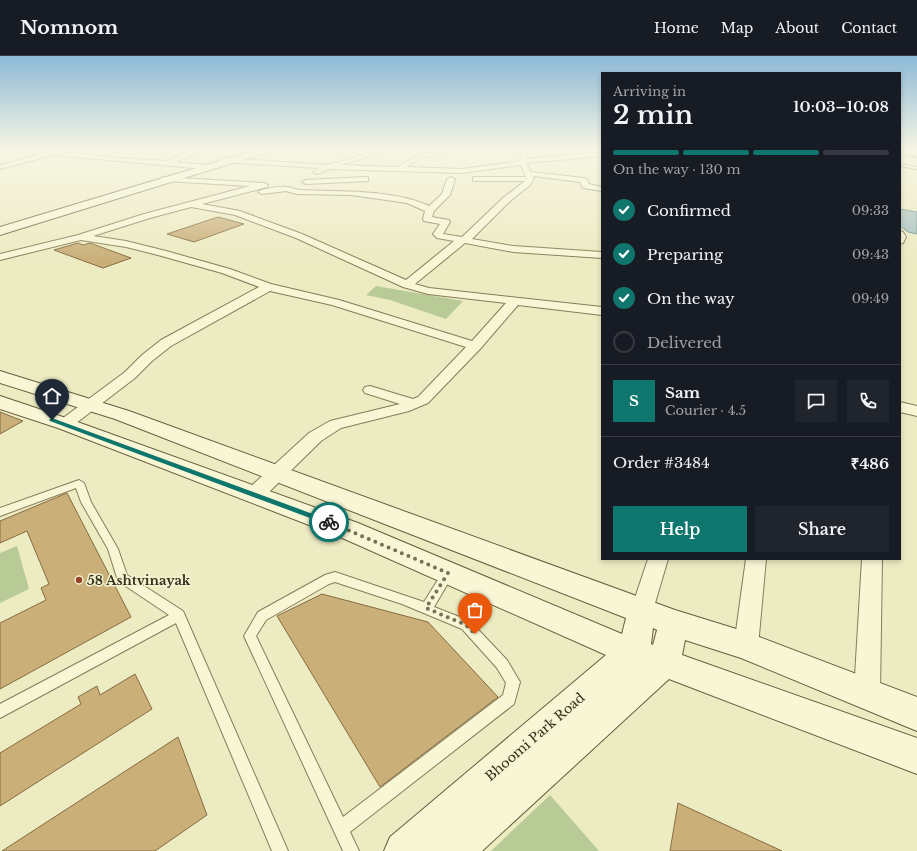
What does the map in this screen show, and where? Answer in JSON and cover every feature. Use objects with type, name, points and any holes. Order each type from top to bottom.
[{"type":"main road","points":[[5,228],[140,186]]},
{"type":"main road","points":[[0,377],[90,404],[674,623],[746,646],[917,714]]},
{"type":"main road","points":[[0,402],[65,424],[349,530],[604,641],[917,756]]},
{"type":"main road","points":[[642,610],[649,657]]},
{"type":"main road","points":[[649,657],[674,623]]},
{"type":"main road","name":"Bhoomi Park Road","points":[[404,851],[547,747],[649,657]]},
{"type":"main road","name":"Bhoomi Park Road","points":[[452,851],[547,747]]},
{"type":"street","points":[[235,186],[263,189],[286,189],[297,192],[351,193],[409,201],[430,210]]},
{"type":"street","points":[[0,257],[81,237],[190,204],[275,186]]},
{"type":"street","points":[[447,186],[446,195],[430,210],[427,219],[446,222],[438,234],[440,236],[466,239],[496,247],[513,249],[601,255]]},
{"type":"street","points":[[407,284],[458,243],[466,239],[506,200],[523,186]]},
{"type":"street","points":[[587,186],[601,189]]},
{"type":"street","points":[[190,204],[236,213],[300,236],[407,284],[428,291],[601,311]]},
{"type":"street","points":[[81,237],[126,244],[162,252],[226,271],[268,287],[335,302],[475,346]]},
{"type":"street","points":[[65,424],[130,375],[147,358],[166,343],[268,287]]},
{"type":"street","points":[[255,494],[316,437],[336,424],[409,406],[424,400],[514,302]]},
{"type":"street","points":[[366,391],[409,406]]},
{"type":"street","points":[[901,407],[917,412]]},
{"type":"street","points":[[642,610],[658,560]]},
{"type":"street","points":[[746,646],[756,560]]},
{"type":"street","points":[[867,693],[872,560]]},
{"type":"lane","points":[[0,512],[79,483],[86,502],[113,549],[122,578],[179,615],[280,851]]},
{"type":"lane","points":[[426,608],[448,573]]},
{"type":"lane","points":[[341,829],[510,699],[513,682],[502,664],[466,625],[426,608],[335,577],[325,580],[262,616],[250,636],[351,851]]},
{"type":"lane","points":[[0,711],[179,615]]},
{"type":"green space","points":[[376,286],[463,301],[446,319],[390,300],[366,295]]},
{"type":"green space","points":[[17,546],[29,589],[0,603],[0,553]]},
{"type":"green space","points":[[550,795],[599,851],[491,851]]},
{"type":"water","points":[[901,209],[917,212],[917,234],[908,232],[901,227]]},
{"type":"building","points":[[218,217],[244,224],[194,242],[167,234]]},
{"type":"building","points":[[78,243],[83,245],[90,243],[131,258],[103,268],[54,250]]},
{"type":"building","points":[[0,412],[23,421],[0,434]]},
{"type":"building","name":"58 Ashtvinayak","points":[[67,493],[131,617],[0,689],[0,623],[46,600],[41,588],[49,584],[27,531],[0,543],[0,521]]},
{"type":"building","points":[[322,594],[428,622],[498,697],[380,787],[277,616]]},
{"type":"building","points":[[135,674],[152,709],[0,806],[0,753],[81,704],[78,697],[97,686],[100,695]]},
{"type":"building","points":[[178,737],[207,815],[155,851],[2,851]]},
{"type":"building","points":[[678,803],[782,851],[670,851]]},
{"type":"way so far","points":[[329,522],[448,573],[426,608],[466,625],[475,634]]},
{"type":"place","name":"58 Ashtvinayak","points":[[79,580]]},
{"type":"route","points":[[52,420],[329,522]]}]
